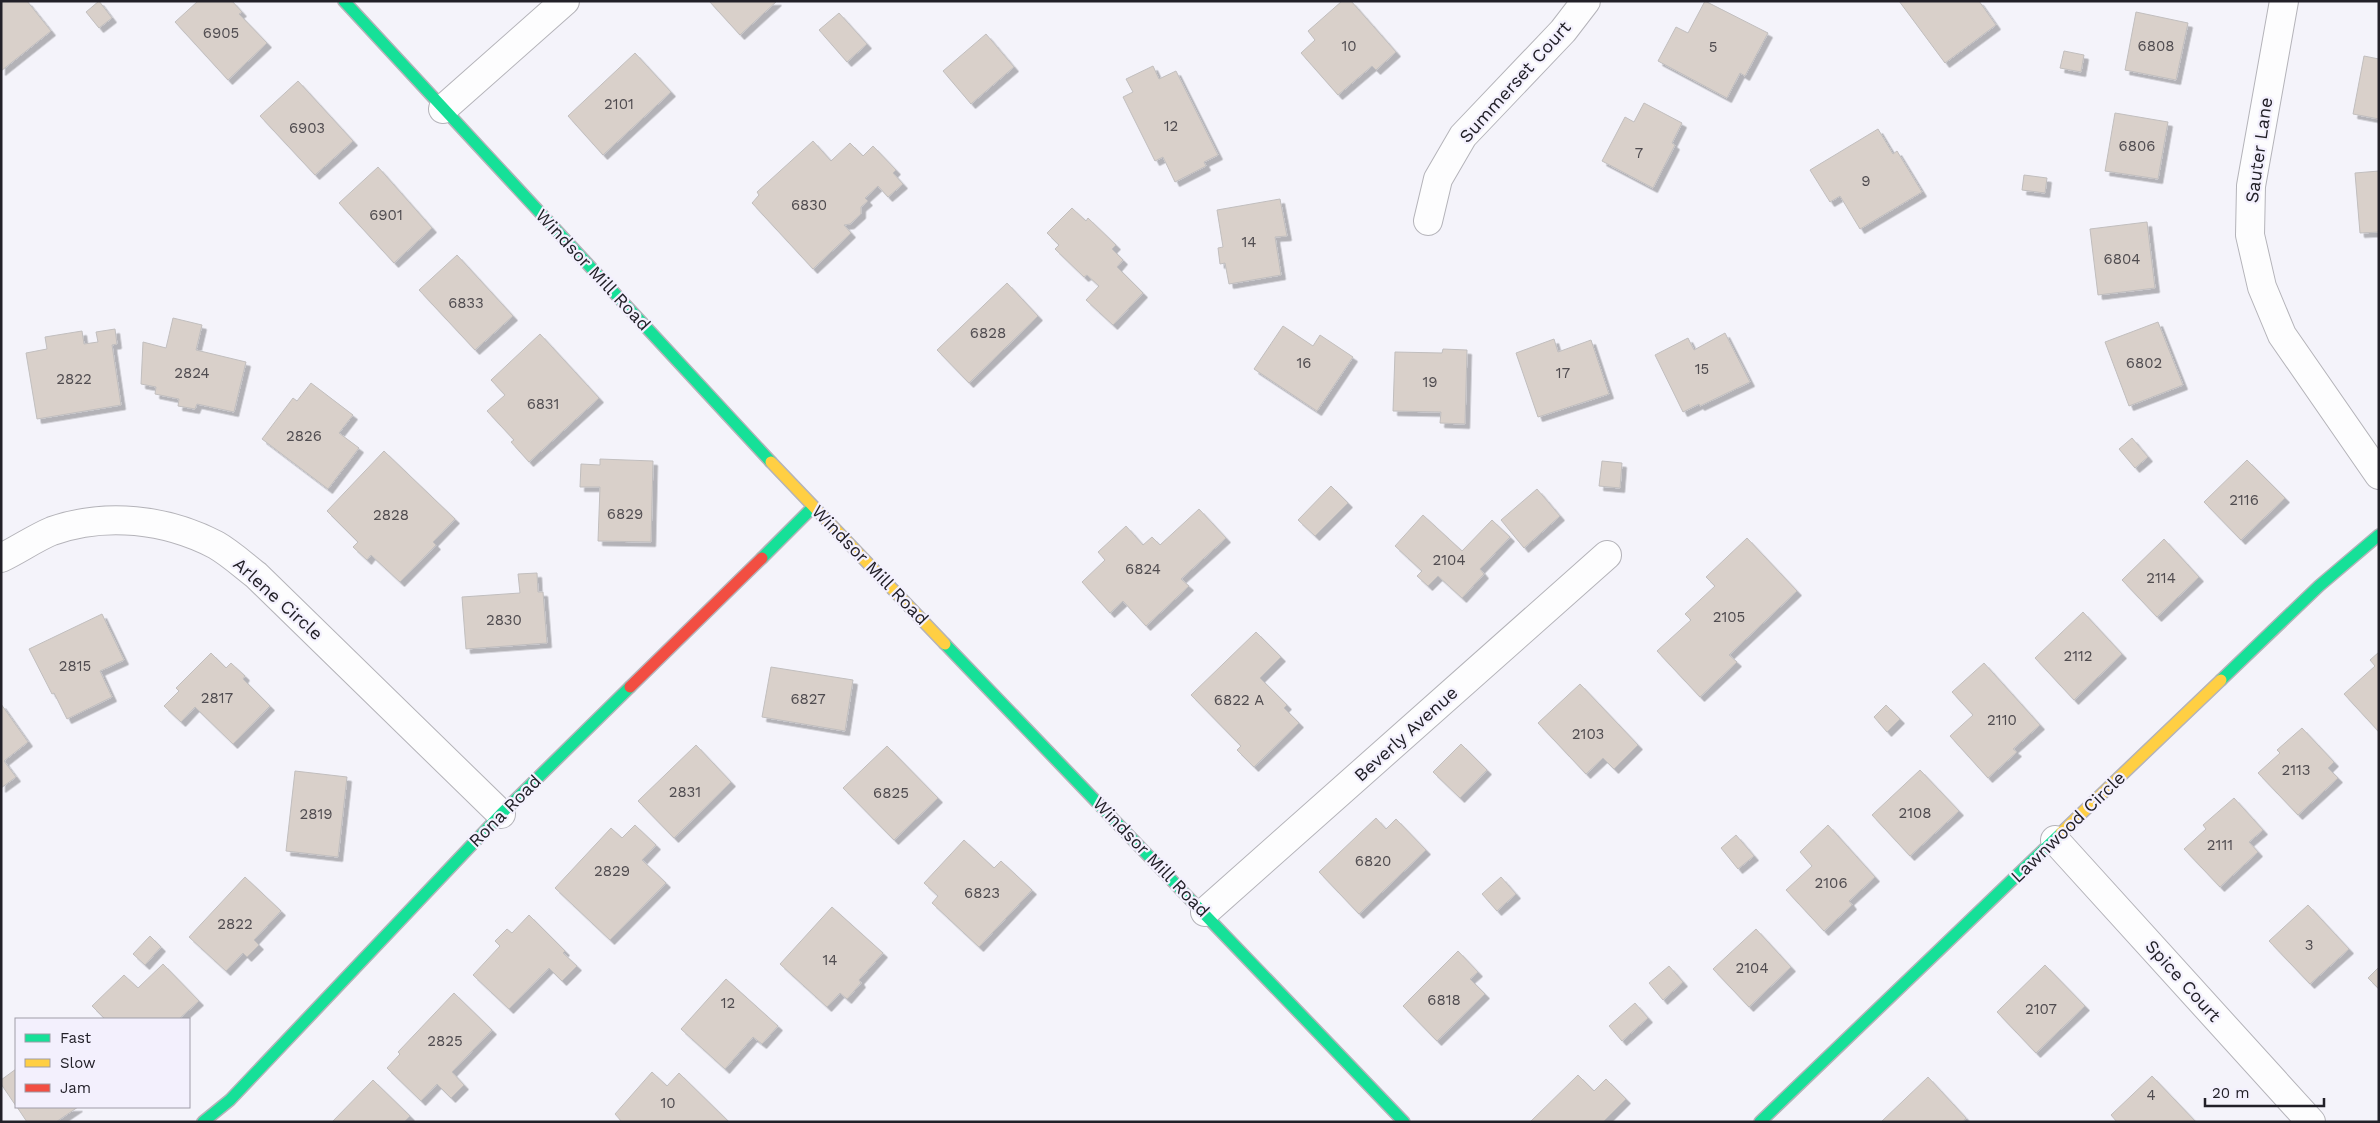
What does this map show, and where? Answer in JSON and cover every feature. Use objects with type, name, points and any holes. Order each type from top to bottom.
[{"type":"street","name":"Windsor Mill Road","points":[[344,1],[814,507],[1205,912],[1404,1122]]},
{"type":"street","points":[[443,109],[565,1]]},
{"type":"street","name":"Summerset Court","points":[[1428,221],[1438,179],[1463,136],[1563,30],[1586,1]]},
{"type":"street","name":"Sauter Lane","points":[[2284,1],[2251,186],[2250,235],[2262,287],[2282,335],[2379,475]]},
{"type":"street","name":"Rona Road","points":[[203,1122],[230,1100],[501,814],[814,507]]},
{"type":"street","name":"Arlene Circle","points":[[1,558],[52,531],[100,520],[133,520],[175,528],[217,546],[256,575],[501,814]]},
{"type":"street","name":"Lawnwood Circle","points":[[1760,1122],[1822,1060],[2055,840],[2319,586],[2379,535]]},
{"type":"street","name":"Beverly Avenue","points":[[1205,912],[1607,555]]},
{"type":"street","name":"Spice Court","points":[[2055,840],[2311,1122]]},
{"type":"building","points":[[1,1],[27,1],[51,31],[1,71]]},
{"type":"building","points":[[99,1],[112,18],[99,28],[86,12]]},
{"type":"building","points":[[198,1],[232,1],[242,12],[239,14],[267,43],[228,80],[175,22]]},
{"type":"building","points":[[709,1],[777,1],[740,35]]},
{"type":"building","points":[[1342,1],[1351,1],[1396,52],[1376,70],[1372,66],[1338,95],[1301,53],[1315,40],[1308,31]]},
{"type":"building","points":[[1705,1],[1768,33],[1745,76],[1740,73],[1727,98],[1658,61],[1676,27],[1688,33]]},
{"type":"building","points":[[1899,1],[1979,1],[1996,25],[1945,63]]},
{"type":"building","points":[[2136,12],[2188,23],[2176,80],[2125,70]]},
{"type":"building","points":[[839,13],[867,44],[847,62],[819,30]]},
{"type":"building","points":[[986,34],[1014,67],[971,104],[943,71]]},
{"type":"building","points":[[2064,51],[2084,55],[2081,72],[2060,68]]},
{"type":"building","points":[[635,53],[671,92],[603,155],[568,116]]},
{"type":"building","points":[[2364,56],[2379,59],[2379,119],[2353,114]]},
{"type":"building","points":[[1153,66],[1159,79],[1176,71],[1218,155],[1204,162],[1206,166],[1175,182],[1163,157],[1155,161],[1123,97],[1133,92],[1126,79]]},
{"type":"building","points":[[298,81],[353,141],[315,175],[260,116]]},
{"type":"building","points":[[1644,103],[1682,123],[1672,143],[1675,145],[1653,188],[1602,161],[1625,117],[1634,122]]},
{"type":"building","points":[[2115,113],[2168,122],[2158,179],[2105,171]]},
{"type":"building","points":[[1878,129],[1893,154],[1897,151],[1922,192],[1860,229],[1840,196],[1830,202],[1810,170]]},
{"type":"building","points":[[813,141],[831,161],[850,143],[863,156],[873,146],[896,170],[893,173],[903,184],[888,197],[878,186],[865,198],[868,201],[861,207],[861,214],[850,224],[844,225],[851,233],[813,269],[752,203],[759,195],[757,192]]},
{"type":"building","points":[[378,167],[432,228],[394,263],[339,203]]},
{"type":"building","points":[[2379,171],[2379,232],[2360,233],[2355,173]]},
{"type":"building","points":[[2024,175],[2047,178],[2045,193],[2022,190]]},
{"type":"building","points":[[1280,199],[1287,236],[1275,237],[1281,275],[1229,284],[1225,263],[1220,264],[1218,248],[1223,247],[1217,210]]},
{"type":"building","points":[[1072,208],[1086,221],[1088,218],[1116,245],[1112,249],[1123,260],[1117,267],[1143,293],[1113,325],[1086,300],[1099,286],[1087,275],[1084,277],[1055,249],[1059,245],[1047,233]]},
{"type":"building","points":[[2147,222],[2155,288],[2098,295],[2090,229]]},
{"type":"building","points":[[457,255],[513,316],[475,350],[419,290]]},
{"type":"building","points":[[1007,283],[1038,316],[969,383],[937,350]]},
{"type":"building","points":[[173,318],[202,325],[196,350],[246,362],[234,412],[197,404],[195,409],[178,406],[179,399],[155,394],[156,387],[141,384],[143,342],[166,348]]},
{"type":"building","points":[[2158,322],[2183,385],[2129,406],[2105,342]]},
{"type":"building","points":[[1283,326],[1313,346],[1320,335],[1353,357],[1317,411],[1254,369]]},
{"type":"building","points":[[115,329],[117,344],[112,345],[121,405],[37,419],[26,353],[47,349],[45,337],[82,331],[84,344],[98,342],[96,332]]},
{"type":"building","points":[[1725,333],[1750,382],[1683,412],[1655,355],[1688,338],[1694,350]]},
{"type":"building","points":[[540,334],[599,398],[529,462],[511,442],[514,440],[487,411],[505,395],[491,380]]},
{"type":"building","points":[[1554,339],[1558,352],[1591,340],[1609,394],[1538,417],[1516,353]]},
{"type":"building","points":[[1443,349],[1467,350],[1465,424],[1440,423],[1441,412],[1393,411],[1395,352],[1442,353]]},
{"type":"building","points":[[311,383],[353,415],[339,433],[359,448],[328,489],[262,439],[293,398],[297,401]]},
{"type":"building","points":[[2132,438],[2148,457],[2135,468],[2119,449]]},
{"type":"building","points":[[384,451],[455,519],[433,542],[436,545],[400,582],[371,555],[367,560],[353,547],[358,542],[327,511]]},
{"type":"building","points":[[600,459],[653,461],[651,542],[598,541],[600,487],[580,487],[581,464],[600,465]]},
{"type":"building","points":[[2247,460],[2285,498],[2241,540],[2204,502]]},
{"type":"building","points":[[1602,461],[1622,463],[1620,488],[1599,486]]},
{"type":"building","points":[[1331,486],[1348,503],[1315,536],[1298,520]]},
{"type":"building","points":[[1537,489],[1560,516],[1524,548],[1501,520]]},
{"type":"building","points":[[1199,509],[1226,538],[1181,579],[1189,586],[1146,626],[1123,601],[1110,613],[1082,582],[1105,560],[1098,552],[1126,526],[1143,545],[1152,537],[1160,545]]},
{"type":"building","points":[[1423,515],[1462,551],[1492,520],[1510,537],[1480,569],[1484,574],[1462,598],[1438,576],[1428,586],[1417,576],[1422,571],[1395,546]]},
{"type":"building","points":[[1747,538],[1797,591],[1729,655],[1737,662],[1700,697],[1657,651],[1691,620],[1685,614],[1715,586],[1706,577]]},
{"type":"building","points":[[2164,539],[2199,577],[2157,617],[2122,580]]},
{"type":"building","points":[[537,573],[538,592],[543,592],[547,643],[466,649],[462,597],[520,593],[518,574]]},
{"type":"building","points":[[2083,612],[2122,654],[2074,700],[2035,658]]},
{"type":"building","points":[[102,614],[124,660],[100,671],[112,697],[67,719],[29,649]]},
{"type":"building","points":[[1256,632],[1281,657],[1260,678],[1287,705],[1284,708],[1299,723],[1254,767],[1237,750],[1241,746],[1191,695]]},
{"type":"building","points":[[2379,652],[2379,732],[2344,694],[2375,666],[2370,660]]},
{"type":"building","points":[[211,653],[226,668],[231,663],[245,676],[243,679],[270,706],[233,744],[195,707],[181,722],[164,706],[179,691],[176,688]]},
{"type":"building","points":[[1984,663],[2040,725],[2013,749],[2017,752],[1988,778],[1950,736],[1973,715],[1952,692]]},
{"type":"building","points":[[771,667],[853,680],[845,731],[762,717]]},
{"type":"building","points":[[1580,684],[1638,745],[1614,769],[1603,758],[1586,774],[1538,723]]},
{"type":"building","points":[[1,704],[28,742],[4,761],[16,777],[1,788]]},
{"type":"building","points":[[1886,705],[1900,719],[1887,732],[1874,717]]},
{"type":"building","points":[[2302,728],[2334,762],[2328,768],[2338,778],[2298,815],[2258,773],[2280,753],[2277,750]]},
{"type":"building","points":[[1461,744],[1487,770],[1460,798],[1433,772]]},
{"type":"building","points":[[696,745],[731,782],[674,838],[638,801]]},
{"type":"building","points":[[887,746],[938,798],[894,840],[843,788]]},
{"type":"building","points":[[1920,770],[1959,811],[1910,856],[1872,815]]},
{"type":"building","points":[[295,771],[347,777],[338,857],[286,851]]},
{"type":"building","points":[[2234,798],[2263,830],[2249,842],[2258,852],[2220,887],[2184,849],[2206,829],[2203,825]]},
{"type":"building","points":[[1376,818],[1386,829],[1396,819],[1426,850],[1359,914],[1319,872]]},
{"type":"building","points":[[635,825],[656,845],[642,860],[666,883],[610,940],[555,888],[611,828],[622,838]]},
{"type":"building","points":[[1828,825],[1875,877],[1849,901],[1852,905],[1824,931],[1786,890],[1812,866],[1800,852]]},
{"type":"building","points":[[1736,835],[1754,856],[1738,869],[1721,848]]},
{"type":"building","points":[[964,840],[994,868],[1001,861],[1032,890],[979,947],[932,903],[938,896],[924,883]]},
{"type":"building","points":[[245,877],[281,911],[254,940],[259,945],[247,957],[243,953],[226,971],[189,937]]},
{"type":"building","points":[[1501,877],[1516,894],[1497,911],[1482,894]]},
{"type":"building","points":[[2308,905],[2349,949],[2310,984],[2269,941]]},
{"type":"building","points":[[832,907],[883,953],[859,980],[861,983],[847,999],[840,993],[827,1007],[780,964]]},
{"type":"building","points":[[529,915],[565,951],[563,953],[577,966],[562,981],[549,968],[509,1009],[473,975],[500,946],[495,941],[507,929],[512,933]]},
{"type":"building","points":[[1756,929],[1791,967],[1749,1007],[1713,969]]},
{"type":"building","points":[[150,936],[161,947],[145,965],[133,954]]},
{"type":"building","points":[[1458,951],[1478,972],[1470,979],[1485,994],[1437,1041],[1403,1006]]},
{"type":"building","points":[[163,964],[199,1001],[180,1018],[104,1018],[92,1006],[124,975],[138,988]]},
{"type":"building","points":[[2045,965],[2085,1006],[2036,1053],[1997,1012]]},
{"type":"building","points":[[1669,966],[1683,982],[1663,1000],[1649,983]]},
{"type":"building","points":[[2379,967],[2379,989],[2368,978]]},
{"type":"building","points":[[726,979],[778,1026],[762,1044],[753,1037],[725,1069],[681,1029]]},
{"type":"building","points":[[454,993],[492,1030],[452,1072],[464,1085],[451,1098],[437,1084],[421,1101],[387,1068],[400,1054],[398,1052]]},
{"type":"building","points":[[1635,1003],[1648,1018],[1622,1041],[1609,1026]]},
{"type":"building","points":[[15,1070],[15,1105],[1,1084],[1,1080]]},
{"type":"building","points":[[652,1072],[667,1086],[679,1073],[729,1122],[622,1122],[615,1114]]},
{"type":"building","points":[[1578,1075],[1594,1091],[1606,1079],[1626,1099],[1603,1122],[1530,1122]]},
{"type":"building","points":[[2152,1076],[2196,1122],[2117,1122],[2111,1115]]},
{"type":"building","points":[[1928,1077],[1966,1118],[1963,1122],[1881,1122]]},
{"type":"building","points":[[373,1080],[410,1116],[404,1122],[332,1122]]},
{"type":"building","points":[[18,1108],[77,1108],[56,1122],[27,1122]]},
{"type":"traffic: fast","points":[[344,1],[771,462]]},
{"type":"traffic: fast","points":[[762,558],[813,507]]},
{"type":"traffic: fast","points":[[2221,680],[2319,586],[2379,535]]},
{"type":"traffic: fast","points":[[945,644],[1404,1122]]},
{"type":"traffic: fast","points":[[203,1122],[230,1100],[501,814],[630,687]]},
{"type":"traffic: fast","points":[[1760,1122],[2061,833]]},
{"type":"traffic: slow","points":[[771,462],[945,644]]},
{"type":"traffic: slow","points":[[2061,833],[2221,680]]},
{"type":"traffic: jam","points":[[630,687],[762,558]]}]
